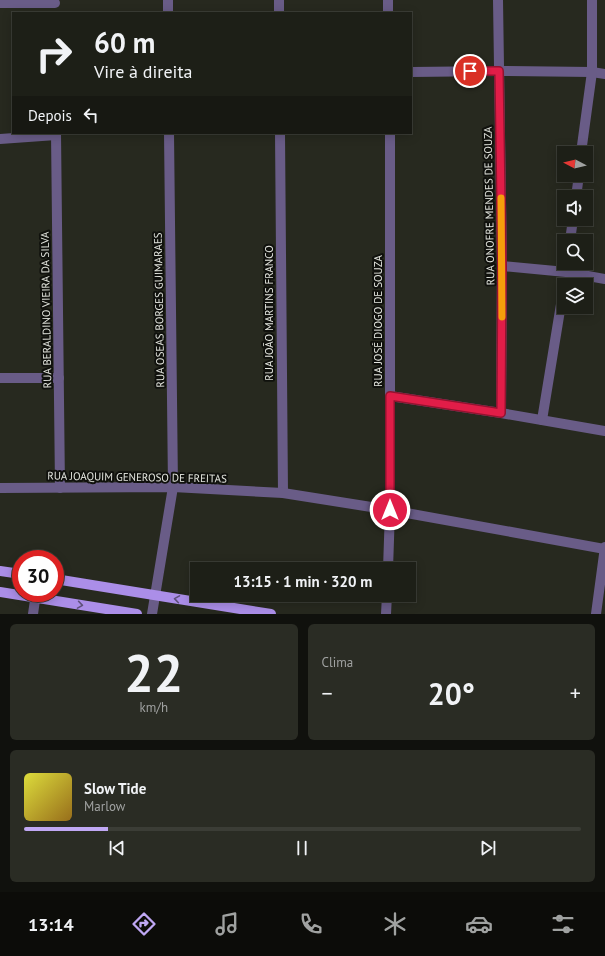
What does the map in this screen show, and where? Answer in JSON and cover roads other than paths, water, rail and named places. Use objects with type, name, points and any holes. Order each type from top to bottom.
[{"type":"main road","points":[[0,571],[12,573]]},
{"type":"main road","points":[[64,581],[271,614]]},
{"type":"main road","points":[[0,592],[12,593]]},
{"type":"main road","points":[[64,600],[137,614]]},
{"type":"street","points":[[168,0],[168,12]]},
{"type":"street","points":[[279,0],[279,12]]},
{"type":"street","points":[[388,0],[388,12]]},
{"type":"street","name":"RUA ONOFRE MENDES DE SOUZA","points":[[498,0],[502,266],[501,413]]},
{"type":"street","points":[[582,146],[592,72],[592,0]]},
{"type":"street","points":[[0,3],[55,5]]},
{"type":"street","points":[[412,72],[499,71],[592,72],[605,74]]},
{"type":"street","points":[[0,139],[56,134]]},
{"type":"street","name":"RUA BERALDINO VIEIRA DA SILVA","points":[[56,134],[60,488]]},
{"type":"street","name":"RUA OSEAS BORGES GUIMARAES","points":[[152,614],[173,487],[169,134]]},
{"type":"street","name":"RUA JOÃO MARTINS FRANCO","points":[[280,134],[283,493]]},
{"type":"street","name":"RUA JOSÉ DIOGO DE SOUZA","points":[[388,562],[390,510],[390,134]]},
{"type":"street","points":[[502,266],[557,268]]},
{"type":"street","points":[[574,270],[605,279]]},
{"type":"street","points":[[542,420],[559,314]]},
{"type":"street","points":[[0,378],[59,378]]},
{"type":"street","points":[[390,396],[605,430]]},
{"type":"street","name":"RUA JOAQUIM GENEROSO DE FREITAS","points":[[0,488],[173,487],[283,493],[390,510],[605,549]]},
{"type":"street","points":[[596,614],[605,549]]},
{"type":"street","points":[[33,614],[35,602]]},
{"type":"street","points":[[386,614],[387,602]]}]
